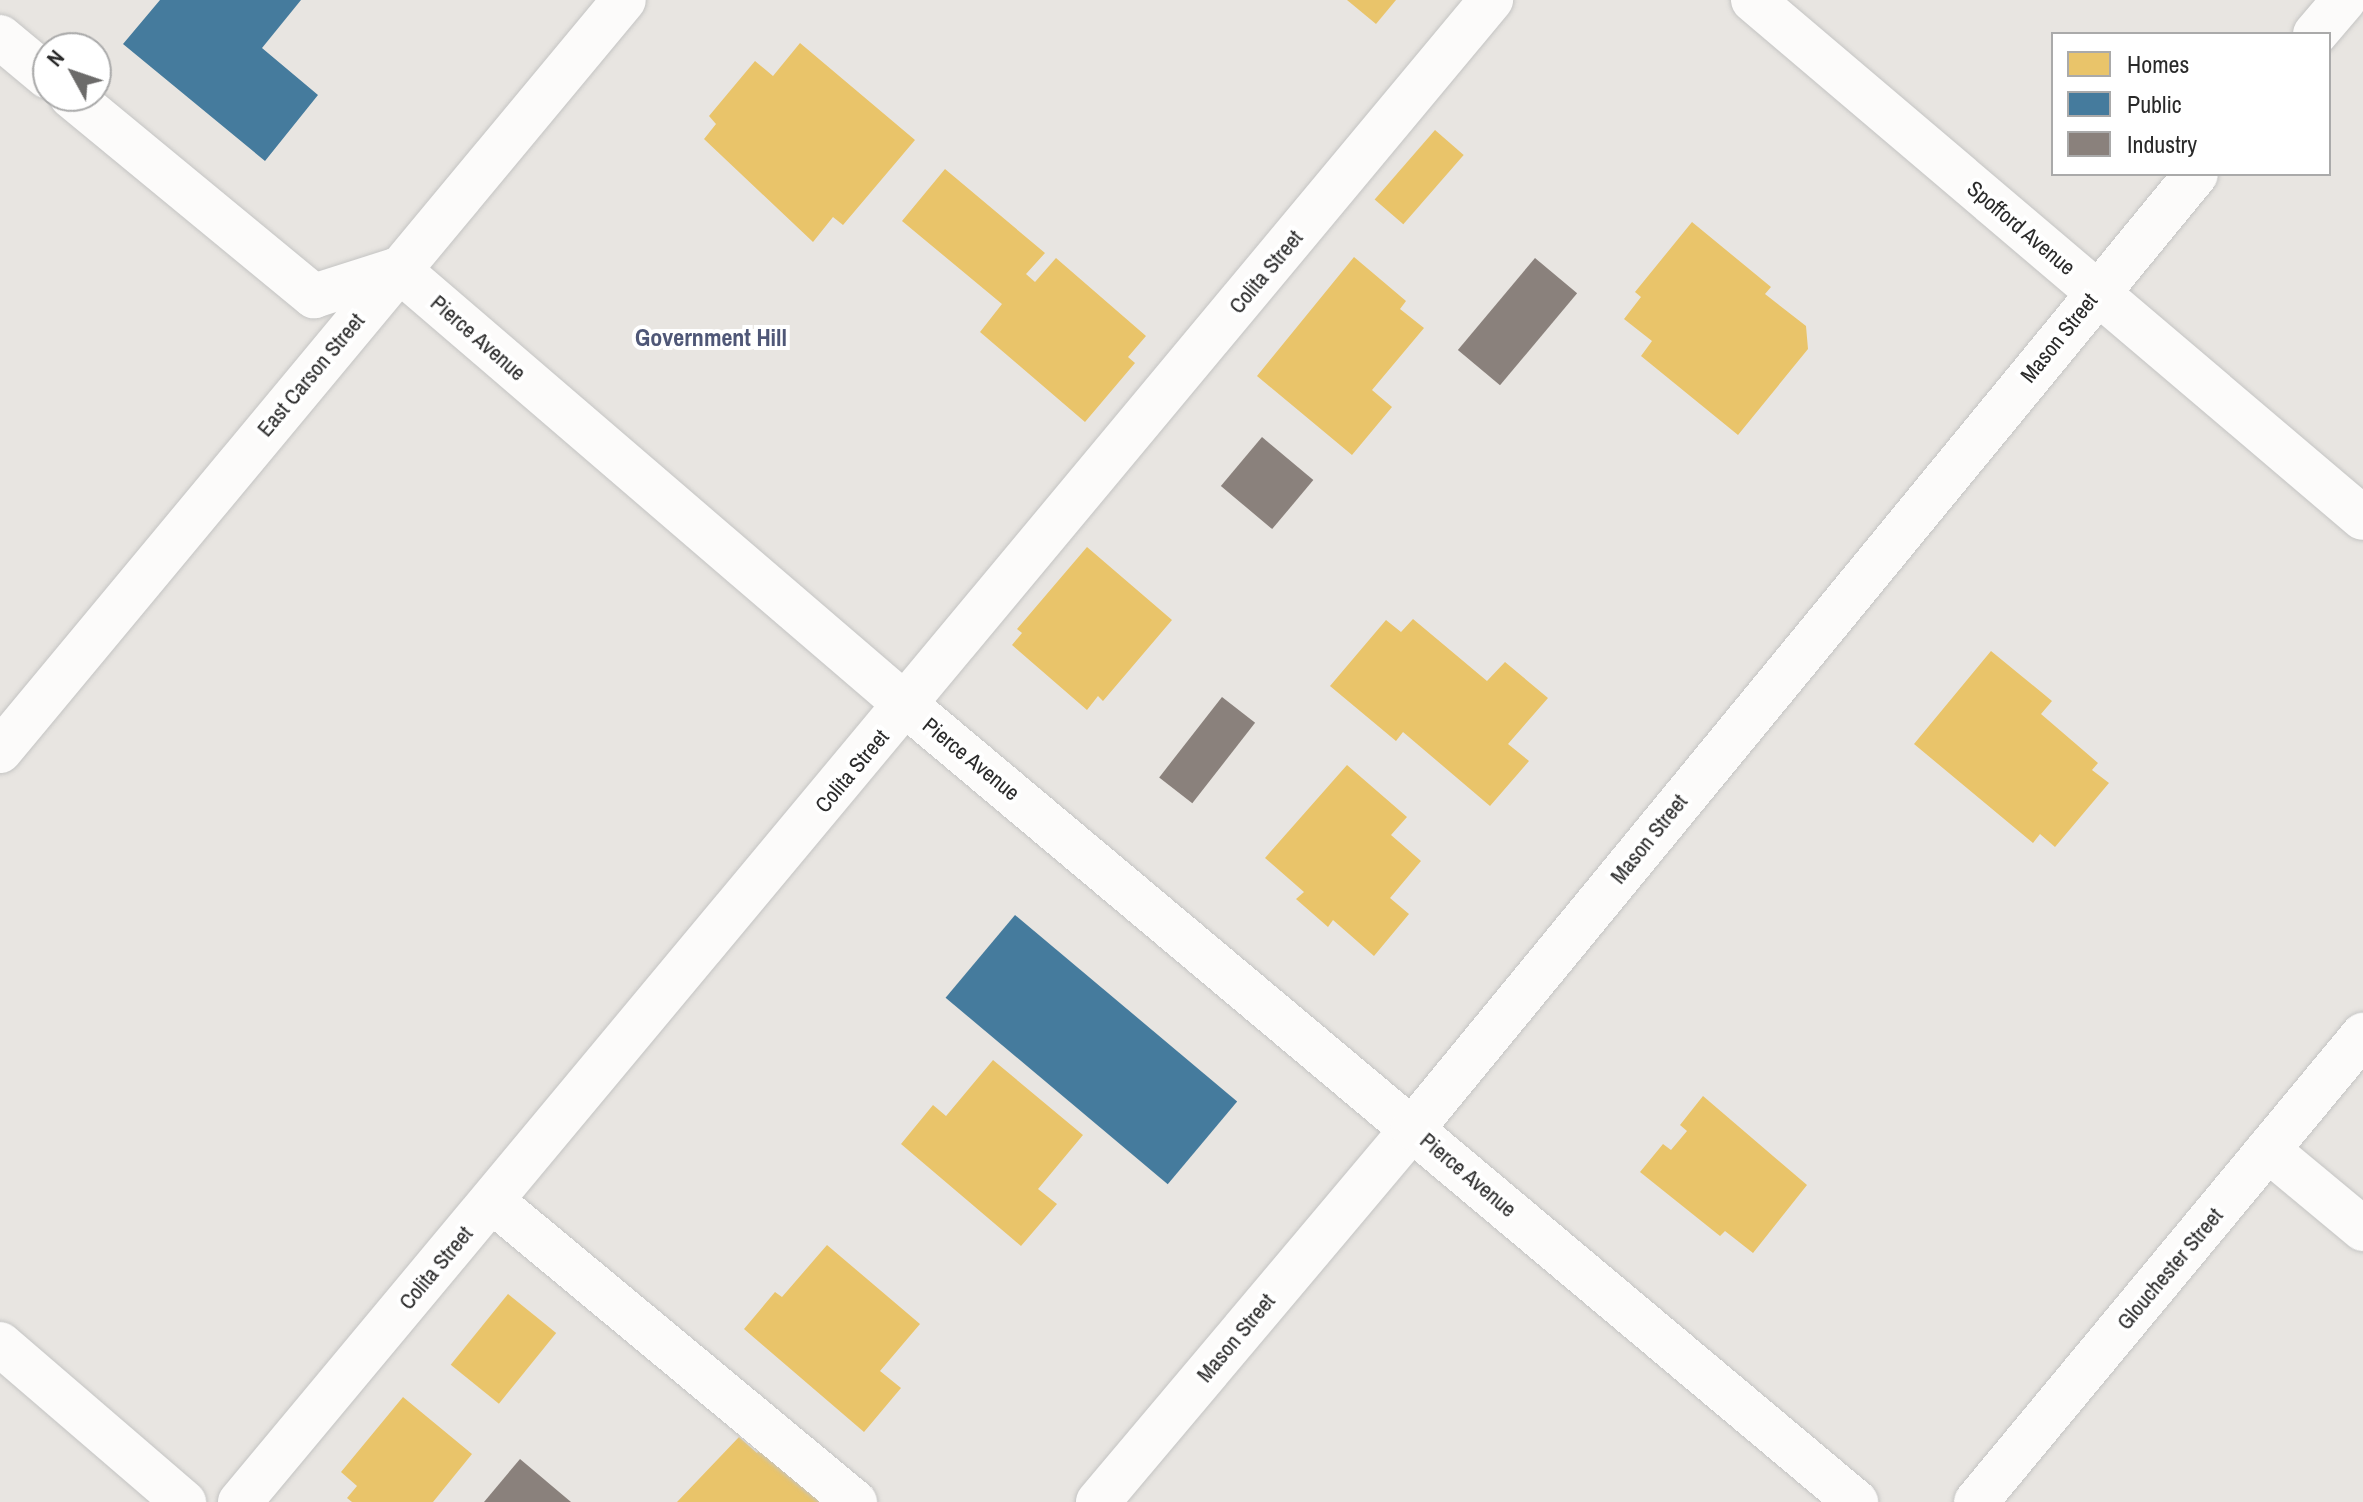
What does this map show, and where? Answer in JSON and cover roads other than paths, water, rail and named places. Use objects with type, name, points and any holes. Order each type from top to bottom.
[{"type":"street","name":"East Carson Street","points":[[0,751],[624,0]]},
{"type":"street","name":"Colita Street","points":[[240,1502],[907,706],[1491,0]]},
{"type":"street","name":"Spofford Avenue","points":[[1753,0],[2363,518]]},
{"type":"street","points":[[2317,32],[2344,0]]},
{"type":"street","points":[[0,37],[32,64]]},
{"type":"street","points":[[90,112],[314,296],[398,269]]},
{"type":"street","name":"Mason Street","points":[[1098,1502],[1413,1128],[2194,176]]},
{"type":"street","name":"Pierce Avenue","points":[[398,269],[907,706],[1856,1502]]},
{"type":"street","name":"Glouchester Street","points":[[1976,1502],[2363,1035]]},
{"type":"street","points":[[2268,1150],[2363,1229]]},
{"type":"street","points":[[492,1201],[855,1502]]},
{"type":"street","points":[[0,1344],[184,1502]]},
{"type":"district","name":"Government Hill","points":[[711,338]]}]
